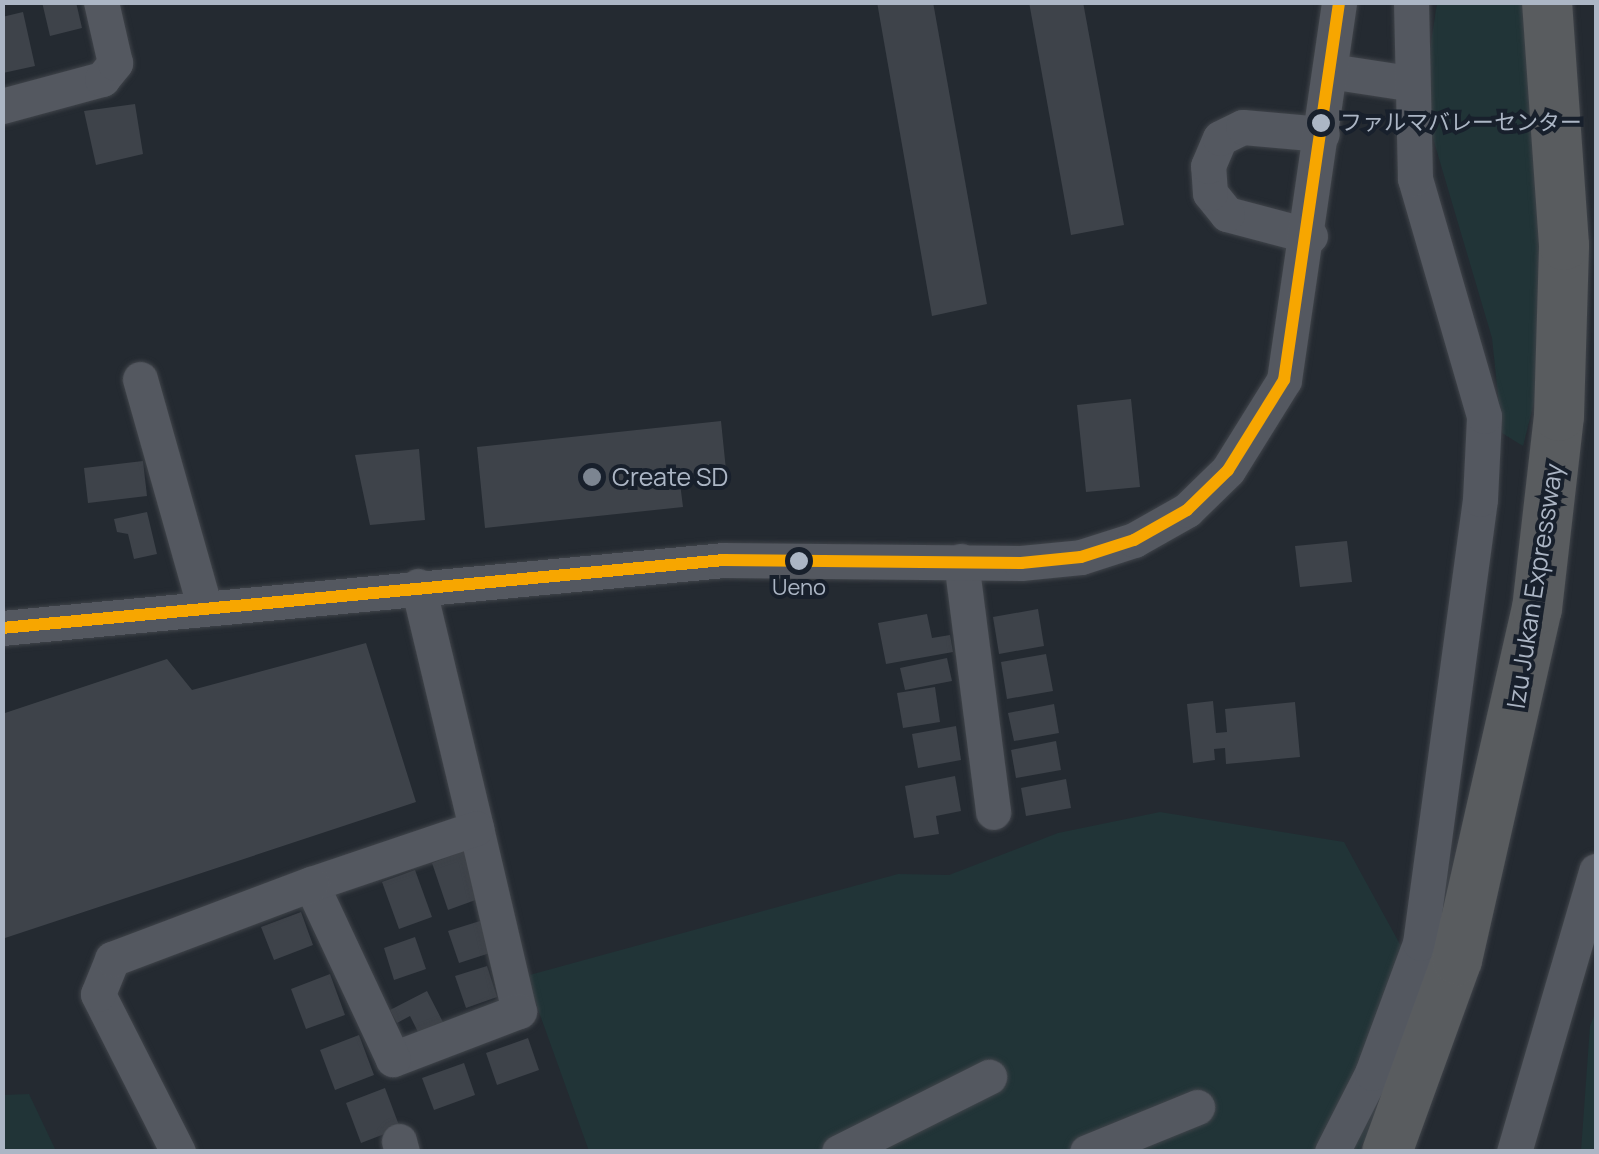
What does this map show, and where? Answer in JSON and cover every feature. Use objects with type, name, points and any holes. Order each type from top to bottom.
[{"type":"highway","name":"Izu Jukan Expressway","points":[[1387,1152],[1457,960],[1537,609],[1560,416],[1564,246],[1547,2]]},
{"type":"highway","name":"Izu Jukan Expressway","points":[[1406,1152],[1475,964],[1554,619],[1576,418],[1580,246],[1563,2]]},
{"type":"street","points":[[2,106],[102,80],[114,63],[101,2]]},
{"type":"street","points":[[2,628],[724,560],[1081,558],[1187,510],[1228,470],[1284,380],[1310,236],[1339,2]]},
{"type":"street","points":[[1332,1152],[1372,1074],[1420,942],[1480,499],[1484,416],[1415,178],[1408,84],[1411,2]]},
{"type":"street","points":[[1330,71],[1408,84]]},
{"type":"street","points":[[1310,236],[1258,228],[1227,214],[1210,193],[1208,166],[1220,138],[1243,127],[1322,134]]},
{"type":"street","points":[[140,378],[205,608]]},
{"type":"street","points":[[961,561],[992,812]]},
{"type":"street","points":[[311,884],[393,1059],[519,1011],[418,586]]},
{"type":"street","points":[[178,1152],[98,994],[112,959],[311,884],[476,828]]},
{"type":"street","points":[[1514,1152],[1596,871]]},
{"type":"street","points":[[839,1152],[989,1078]]},
{"type":"street","points":[[1086,1152],[1198,1107]]},
{"type":"green space","points":[[1437,3],[1529,3],[1534,24],[1542,371],[1523,446],[1502,433],[1492,338],[1422,101]]},
{"type":"green space","points":[[1160,812],[1344,842],[1413,968],[1385,1101],[1358,1152],[589,1151],[526,976],[898,874],[949,875],[1058,833]]},
{"type":"green space","points":[[1596,1011],[1596,1151],[1581,1151],[1590,1026]]},
{"type":"green space","points":[[29,1094],[56,1151],[3,1151],[3,1095]]},
{"type":"building","points":[[42,2],[76,2],[82,28],[50,36]]},
{"type":"building","points":[[877,2],[933,2],[987,304],[932,316]]},
{"type":"building","points":[[1029,2],[1083,2],[1124,225],[1071,235]]},
{"type":"building","points":[[23,12],[35,66],[3,73],[2,17]]},
{"type":"building","points":[[135,104],[143,154],[96,165],[84,111]]},
{"type":"building","points":[[1131,399],[1140,487],[1086,492],[1077,405]]},
{"type":"building","points":[[721,421],[726,470],[679,475],[683,507],[485,528],[477,447]]},
{"type":"building","points":[[419,449],[425,520],[370,525],[355,455]]},
{"type":"building","points":[[143,461],[147,496],[88,503],[84,468]]},
{"type":"building","points":[[147,512],[157,554],[134,559],[128,534],[117,532],[114,519]]},
{"type":"building","points":[[1347,541],[1352,582],[1300,587],[1295,546]]},
{"type":"building","points":[[1038,609],[1044,646],[999,654],[993,617]]},
{"type":"building","points":[[927,614],[932,638],[950,635],[953,652],[886,664],[878,623]]},
{"type":"building","points":[[366,643],[416,802],[2,939],[2,714],[167,659],[192,690]]},
{"type":"building","points":[[1046,654],[1053,691],[1007,699],[1001,662]]},
{"type":"building","points":[[947,658],[952,681],[905,690],[900,668]]},
{"type":"building","points":[[935,687],[940,722],[903,728],[897,693]]},
{"type":"building","points":[[1213,701],[1216,733],[1227,732],[1225,709],[1295,702],[1300,757],[1226,764],[1225,748],[1214,749],[1215,760],[1193,763],[1187,704]]},
{"type":"building","points":[[1054,704],[1059,733],[1014,741],[1008,713]]},
{"type":"building","points":[[956,726],[961,760],[918,768],[912,734]]},
{"type":"building","points":[[1056,741],[1061,770],[1016,778],[1011,750]]},
{"type":"building","points":[[955,776],[961,811],[936,816],[939,834],[914,838],[905,786]]},
{"type":"building","points":[[1066,779],[1071,808],[1026,816],[1021,788]]},
{"type":"building","points":[[464,851],[481,898],[448,910],[432,863]]},
{"type":"building","points":[[415,870],[432,917],[399,929],[382,882]]},
{"type":"building","points":[[301,912],[313,945],[274,960],[261,927]]},
{"type":"building","points":[[480,921],[490,953],[459,963],[448,931]]},
{"type":"building","points":[[415,937],[426,969],[394,980],[384,948]]},
{"type":"building","points":[[487,966],[497,997],[466,1008],[455,976]]},
{"type":"building","points":[[330,974],[345,1015],[306,1029],[291,989]]},
{"type":"building","points":[[427,991],[444,1024],[420,1036],[410,1016],[397,1023],[390,1010]]},
{"type":"building","points":[[359,1035],[374,1075],[335,1090],[320,1050]]},
{"type":"building","points":[[528,1038],[539,1070],[497,1085],[486,1053]]},
{"type":"building","points":[[464,1063],[475,1095],[434,1110],[422,1078]]},
{"type":"building","points":[[385,1088],[400,1128],[361,1143],[346,1103]]},
{"type":"transit line","points":[[2,628],[724,560],[1021,563],[1081,557],[1134,540],[1187,510],[1228,470],[1284,380],[1339,2]]},
{"type":"place","name":"ファルマバレーセンター","points":[[1321,123]]},
{"type":"place","name":"Create SD","points":[[592,477]]},
{"type":"place","name":"Ueno","points":[[799,561]]}]
